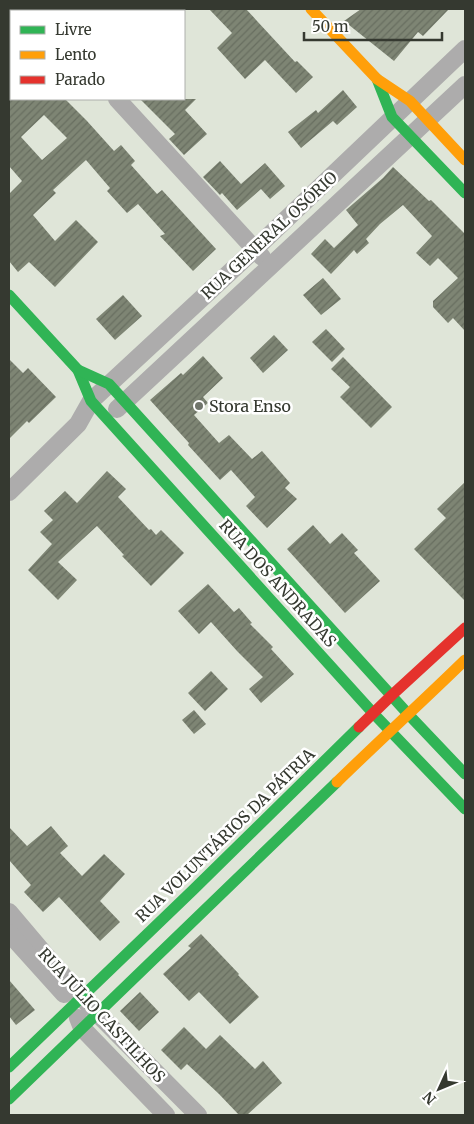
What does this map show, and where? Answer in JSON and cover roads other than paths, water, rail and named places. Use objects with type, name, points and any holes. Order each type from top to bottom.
[{"type":"street","points":[[311,9],[377,79],[410,101],[465,160]]},
{"type":"street","name":"RUA GENERAL OSÓRIO","points":[[9,492],[78,424],[91,401],[255,249],[465,49]]},
{"type":"street","points":[[377,79],[392,117],[465,194]]},
{"type":"street","name":"RUA GENERAL OSÓRIO","points":[[108,418],[465,85]]},
{"type":"street","points":[[118,100],[270,267]]},
{"type":"street","name":"RUA DOS ANDRADAS","points":[[9,295],[78,370],[91,401],[202,505],[392,695],[465,774]]},
{"type":"street","name":"RUA DOS ANDRADAS","points":[[78,370],[109,384],[125,402],[202,505],[373,713],[465,809]]},
{"type":"street","points":[[78,424],[108,418]]},
{"type":"street","name":"RUA VOLUNTÁRIOS DA PÁTRIA","points":[[9,1099],[209,905],[310,791],[373,713],[465,628]]},
{"type":"street","name":"RUA VOLUNTÁRIOS DA PÁTRIA","points":[[9,1068],[193,890],[310,791],[390,731],[465,660]]},
{"type":"street","points":[[193,890],[209,905]]},
{"type":"street","name":"RUA JÚLIO CASTILHOS","points":[[9,912],[77,1001],[82,1028],[166,1115]]},
{"type":"street","name":"RUA JÚLIO CASTILHOS","points":[[9,933],[77,1001],[97,1013],[198,1115]]},
{"type":"place","name":"Stora Enso","points":[[199,406]]}]
